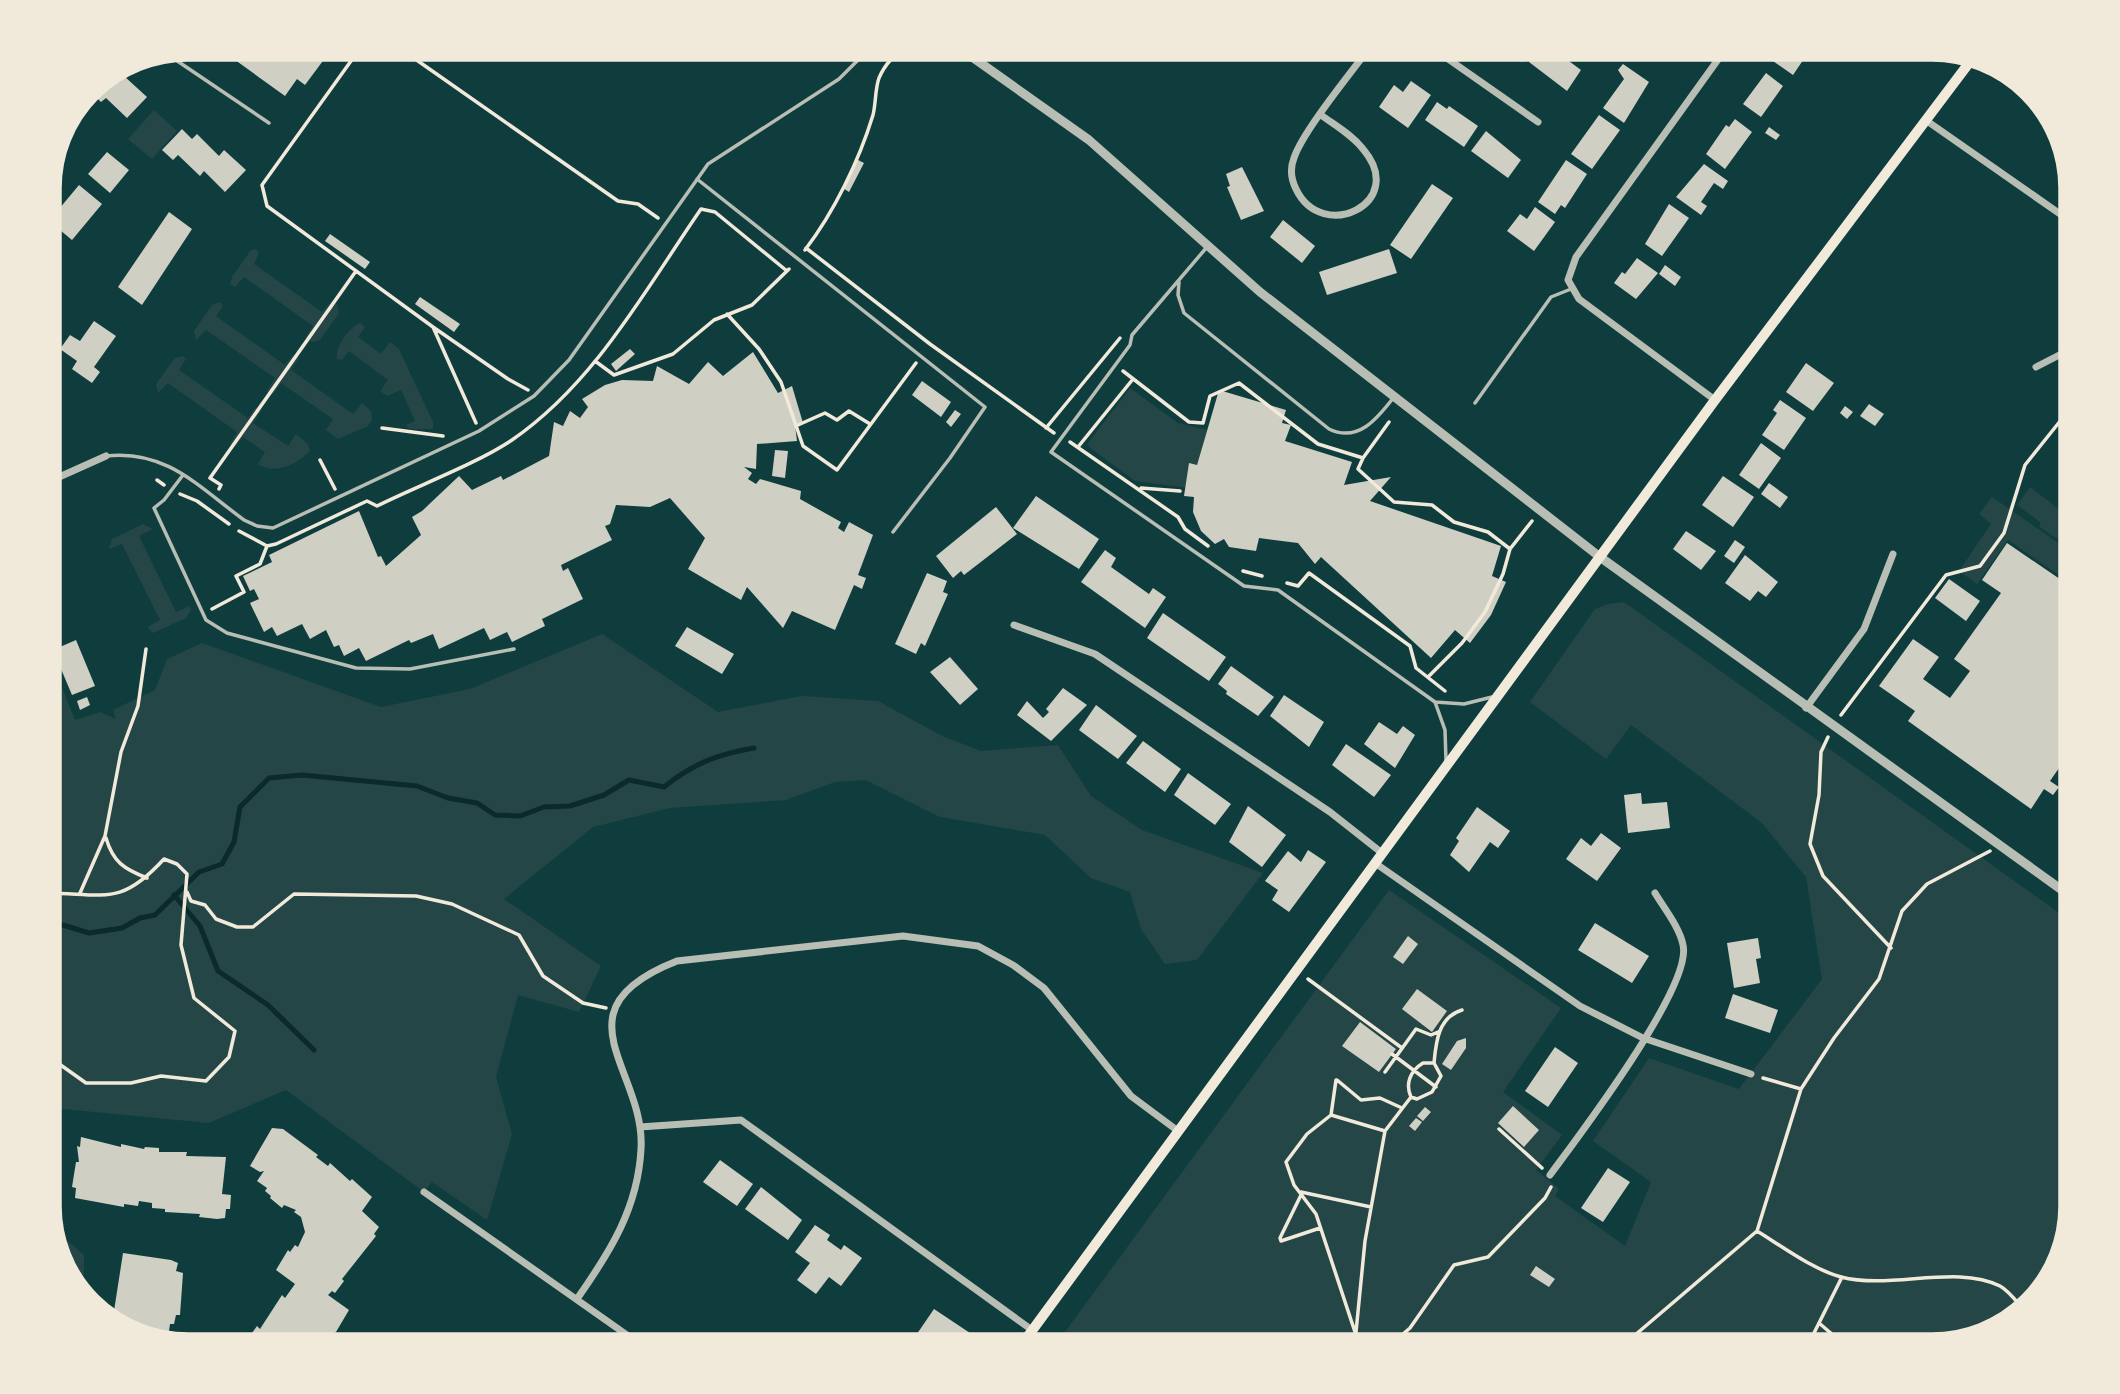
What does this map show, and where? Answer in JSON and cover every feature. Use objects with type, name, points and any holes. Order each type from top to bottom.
[{"type":"main road","points":[[1029,1334],[1715,400],[1968,65]]},
{"type":"street","points":[[975,59],[1089,140],[1207,247],[1600,557],[2060,889]]},
{"type":"street","points":[[1321,115],[1364,149],[1377,174],[1376,188],[1369,200],[1347,215],[1321,213],[1307,203],[1293,182],[1294,157],[1321,115],[1361,59]]},
{"type":"street","points":[[1448,59],[1538,122]]},
{"type":"street","points":[[1715,400],[1579,299],[1572,289],[1568,271],[1718,59]]},
{"type":"street","points":[[1927,121],[2060,214]]},
{"type":"street","points":[[2036,367],[2060,355]]},
{"type":"street","points":[[60,477],[106,456]]},
{"type":"street","points":[[1806,708],[1864,629],[1892,554]]},
{"type":"street","points":[[1014,625],[1095,654],[1330,812],[1382,853]]},
{"type":"street","points":[[1375,863],[1580,1006],[1643,1038],[1751,1074]]},
{"type":"street","points":[[1550,1175],[1609,1095],[1677,983],[1684,946],[1655,892]]},
{"type":"street","points":[[577,1299],[612,1247],[634,1200],[642,1147],[640,1127],[613,1046],[615,1009],[647,972],[677,961],[903,936],[978,946],[1013,965],[1044,988],[1131,1096],[1178,1131]]},
{"type":"street","points":[[640,1127],[661,1123],[741,1120],[1032,1330]]},
{"type":"street","points":[[424,1192],[626,1334]]},
{"type":"lane","points":[[106,456],[132,454],[155,458],[244,520],[257,526],[273,528],[479,431],[534,396],[569,360],[708,164],[839,79],[860,59]]},
{"type":"lane","points":[[176,60],[269,123]]},
{"type":"lane","points":[[696,179],[985,407],[893,532]]},
{"type":"lane","points":[[1207,247],[1132,335],[1130,345],[1051,452],[1244,586],[1278,590],[1435,702],[1464,704],[1497,696]]},
{"type":"lane","points":[[1179,282],[1180,304],[1189,318],[1329,429],[1340,434],[1352,434],[1377,419],[1394,397]]},
{"type":"lane","points":[[1475,403],[1551,297],[1572,289]]},
{"type":"lane","points":[[183,475],[173,490],[154,508],[206,620],[227,633],[356,668],[410,669],[514,649]]},
{"type":"lane","points":[[1435,702],[1446,730],[1446,766]]},
{"type":"path","points":[[352,59],[262,185],[267,206],[433,327],[508,379],[526,386],[546,414]]},
{"type":"path","points":[[415,59],[618,201],[638,204],[683,236]]},
{"type":"path","points":[[596,361],[614,375],[673,354],[714,320],[752,305],[787,271],[806,248],[832,207],[873,114],[879,78],[892,59]]},
{"type":"path","points":[[203,614],[244,592],[236,576],[260,564],[267,546],[367,501],[377,506],[509,442],[546,414],[578,384],[596,361],[701,209],[708,209],[787,271]]},
{"type":"path","points":[[806,248],[930,344],[1046,428],[1139,488],[1178,517],[1185,529],[1218,554]]},
{"type":"path","points":[[213,497],[221,485],[210,478],[356,271]]},
{"type":"path","points":[[727,314],[771,365],[788,396],[803,446],[837,470],[930,344]]},
{"type":"path","points":[[433,327],[479,431]]},
{"type":"path","points":[[1046,428],[1122,335]]},
{"type":"path","points":[[1105,356],[1189,422],[1203,423],[1210,396],[1239,383],[1318,444],[1363,458]]},
{"type":"path","points":[[1079,447],[1133,379]]},
{"type":"path","points":[[797,425],[825,413],[837,420],[849,411],[870,424]]},
{"type":"path","points":[[1396,412],[1358,469],[1394,502],[1415,501],[1432,505],[1454,522],[1488,533],[1510,549]]},
{"type":"path","points":[[1891,948],[1823,876],[1810,844],[1819,795],[1821,752],[1832,727],[1946,575],[1980,566],[2004,533],[2025,465],[2060,421]]},
{"type":"path","points":[[382,428],[433,433],[458,441]]},
{"type":"path","points":[[320,460],[347,511]]},
{"type":"path","points":[[157,480],[197,501],[239,531],[267,546]]},
{"type":"path","points":[[1139,488],[1180,491]]},
{"type":"path","points":[[1428,677],[1462,643],[1485,612],[1503,574],[1510,549],[1540,510]]},
{"type":"path","points":[[1240,570],[1264,577]]},
{"type":"path","points":[[1275,580],[1298,586],[1310,573],[1410,646],[1416,668],[1446,692]]},
{"type":"path","points":[[80,894],[105,836],[121,752],[138,706],[146,649]]},
{"type":"path","points":[[105,836],[111,855],[124,869],[147,878]]},
{"type":"path","points":[[1636,1334],[1757,1231],[1801,1089],[1834,1038],[1879,979],[1902,911],[1927,884],[1998,846]]},
{"type":"path","points":[[60,893],[121,894],[147,878],[164,859],[177,864],[187,874],[181,945],[194,998],[234,1031],[229,1057],[206,1081],[161,1076],[131,1083],[86,1083],[60,1065]]},
{"type":"path","points":[[186,889],[191,901],[197,905],[205,905],[216,919],[245,927],[253,927],[294,894],[416,897],[452,904],[519,935],[543,976],[583,1003],[615,1009]]},
{"type":"path","points":[[1296,971],[1402,1048]]},
{"type":"path","points":[[1411,1097],[1422,1099],[1436,1087],[1441,1076],[1434,1062],[1438,1032],[1452,1013],[1462,1010]]},
{"type":"path","points":[[1385,1072],[1393,1056],[1416,1029],[1431,1035],[1438,1032]]},
{"type":"path","points":[[1393,1056],[1436,1087]]},
{"type":"path","points":[[1411,1097],[1408,1082],[1413,1070],[1423,1063],[1434,1062]]},
{"type":"path","points":[[1751,1074],[1801,1089]]},
{"type":"path","points":[[1356,1334],[1316,1214],[1300,1193],[1286,1162],[1307,1134],[1331,1115],[1336,1080],[1361,1100],[1380,1098],[1402,1108]]},
{"type":"path","points":[[1356,1334],[1371,1207],[1385,1132],[1411,1097]]},
{"type":"path","points":[[1331,1115],[1385,1132]]},
{"type":"path","points":[[1403,1334],[1454,1265],[1488,1257],[1551,1189],[1550,1175],[1499,1129]]},
{"type":"path","points":[[1300,1193],[1371,1207]]},
{"type":"path","points":[[1300,1193],[1280,1238],[1282,1241],[1320,1228]]},
{"type":"path","points":[[1757,1231],[1842,1277],[1908,1282],[1970,1277],[2002,1287],[2017,1303]]},
{"type":"path","points":[[1814,1334],[1842,1277]]},
{"type":"path","points":[[1819,1323],[1832,1334]]},
{"type":"shaded area","points":[[154,110],[177,131],[152,159],[128,139]]},
{"type":"shaded area","points":[[256,249],[259,253],[254,264],[322,312],[332,301],[337,304],[339,313],[320,340],[312,342],[305,338],[313,326],[244,277],[235,287],[230,284],[251,250]]},
{"type":"shaded area","points":[[220,302],[223,306],[216,316],[285,365],[293,355],[299,358],[291,370],[353,414],[362,403],[371,411],[372,420],[368,426],[338,439],[326,430],[333,419],[281,383],[272,395],[267,391],[275,378],[206,330],[196,340],[194,331],[212,305]]},
{"type":"shaded area","points":[[360,323],[365,327],[358,337],[381,354],[390,342],[399,349],[433,422],[433,429],[410,429],[406,425],[415,421],[401,390],[387,396],[380,391],[388,380],[349,351],[342,360],[337,359],[338,349],[344,338]]},
{"type":"shaded area","points":[[183,356],[186,359],[179,370],[248,418],[256,407],[261,411],[253,423],[288,446],[296,434],[308,444],[310,451],[285,467],[265,467],[258,464],[265,452],[243,437],[234,448],[230,444],[237,432],[168,383],[158,393],[156,384],[175,358]]},
{"type":"shaded area","points":[[1130,388],[1178,423],[1207,430],[1190,488],[1135,481],[1089,447],[1088,443]]},
{"type":"shaded area","points":[[2030,487],[2060,510],[2060,541],[2040,527],[2040,522],[2017,505]]},
{"type":"shaded area","points":[[1992,497],[2060,544],[2060,576],[2008,540],[1977,584],[1959,571],[1991,524],[1979,514]]},
{"type":"shaded area","points":[[143,524],[153,529],[139,536],[176,612],[190,606],[191,610],[186,618],[153,633],[147,627],[160,620],[122,544],[109,549],[112,539]]},
{"type":"shaded area","points":[[1624,602],[2060,914],[2060,1207],[2054,1248],[2039,1278],[2017,1303],[2004,1313],[1974,1328],[1941,1334],[1064,1334],[1389,890],[1561,1008],[1503,1092],[1562,1135],[1536,1170],[1559,1189],[1555,1196],[1625,1246],[1651,1182],[1593,1141],[1649,1058],[1739,1089],[1822,979],[1806,877],[1762,823],[1631,725],[1606,759],[1530,702],[1595,609]]},
{"type":"shaded area","points":[[602,634],[718,712],[802,696],[878,701],[942,736],[981,751],[1058,745],[1091,796],[1142,830],[1263,873],[1197,960],[1165,964],[1141,929],[1130,892],[1091,878],[1045,835],[940,817],[866,780],[835,782],[786,800],[670,808],[593,827],[504,899],[601,966],[579,1012],[518,995],[496,1077],[512,1134],[487,1220],[432,1182],[424,1192],[286,1090],[209,1123],[60,1109],[60,682],[75,720],[100,712],[116,719],[113,710],[155,690],[167,659],[202,643],[381,707],[470,689]]},
{"type":"shaded area","points":[[64,1238],[84,1255],[84,1282],[69,1256]]},
{"type":"building","points":[[234,59],[324,59],[305,85],[297,79],[285,96]]},
{"type":"building","points":[[1531,59],[1566,59],[1581,70],[1567,91],[1529,62]]},
{"type":"building","points":[[1774,59],[1804,59],[1793,75],[1773,61]]},
{"type":"building","points":[[1623,64],[1649,82],[1624,123],[1603,108],[1624,79],[1618,70]]},
{"type":"building","points":[[1766,73],[1783,86],[1761,117],[1743,104]]},
{"type":"building","points":[[124,76],[147,97],[127,118],[106,98],[101,102],[96,98]]},
{"type":"building","points":[[1411,81],[1431,95],[1408,128],[1379,107],[1394,85],[1403,92]]},
{"type":"building","points":[[1437,102],[1447,109],[1449,106],[1478,126],[1464,147],[1425,120]]},
{"type":"building","points":[[1599,115],[1620,130],[1592,169],[1571,154]]},
{"type":"building","points":[[1735,119],[1752,132],[1725,169],[1706,154],[1726,125],[1729,127]]},
{"type":"building","points":[[1769,127],[1780,135],[1776,140],[1765,133]]},
{"type":"building","points":[[182,129],[192,139],[197,134],[219,156],[224,150],[246,170],[225,192],[204,171],[200,176],[178,155],[173,160],[162,150]]},
{"type":"building","points":[[1486,131],[1521,160],[1508,178],[1471,151]]},
{"type":"building","points":[[107,152],[129,170],[110,193],[88,174]]},
{"type":"building","points":[[858,160],[864,163],[849,192],[843,188]]},
{"type":"building","points":[[1566,160],[1587,174],[1565,208],[1561,205],[1555,214],[1538,202]]},
{"type":"building","points":[[1704,164],[1728,181],[1723,189],[1714,183],[1701,202],[1707,206],[1701,215],[1676,197]]},
{"type":"building","points":[[1242,167],[1264,211],[1241,220],[1227,187],[1230,186],[1226,174]]},
{"type":"building","points":[[1432,184],[1453,198],[1411,259],[1390,245]]},
{"type":"building","points":[[79,185],[102,204],[72,240],[60,230],[60,208]]},
{"type":"building","points":[[1669,204],[1689,218],[1662,256],[1645,244]]},
{"type":"building","points":[[1535,207],[1555,222],[1534,251],[1507,231],[1520,214],[1527,219]]},
{"type":"building","points":[[169,212],[192,229],[142,305],[118,287]]},
{"type":"building","points":[[1283,220],[1315,246],[1302,263],[1270,237]]},
{"type":"building","points":[[330,234],[370,262],[365,269],[325,241]]},
{"type":"building","points":[[1389,249],[1397,273],[1327,295],[1319,272]]},
{"type":"building","points":[[1637,258],[1658,273],[1636,299],[1614,283]]},
{"type":"building","points":[[1665,265],[1681,277],[1675,286],[1659,274]]},
{"type":"building","points":[[420,297],[460,324],[454,332],[415,304]]},
{"type":"building","points":[[94,321],[116,336],[94,367],[100,372],[92,383],[72,369],[77,361],[60,349],[70,335],[80,341]]},
{"type":"building","points":[[630,349],[635,354],[616,371],[611,364]]},
{"type":"building","points":[[753,352],[778,393],[792,386],[803,423],[795,425],[797,441],[757,444],[756,469],[744,467],[752,473],[748,479],[756,484],[760,479],[801,491],[800,499],[841,522],[838,528],[844,532],[849,522],[873,535],[858,575],[866,578],[862,589],[854,585],[835,630],[792,611],[783,628],[747,587],[741,600],[688,569],[705,538],[670,498],[650,507],[616,505],[610,524],[605,526],[612,540],[561,565],[563,571],[568,568],[583,599],[542,619],[545,626],[512,642],[507,632],[490,640],[484,628],[439,649],[433,634],[411,643],[409,640],[366,661],[359,648],[344,656],[339,645],[334,647],[326,630],[310,639],[302,624],[277,636],[272,627],[264,632],[250,603],[259,599],[254,589],[250,591],[243,576],[272,562],[269,555],[359,511],[378,557],[381,556],[386,566],[421,535],[412,517],[459,476],[472,490],[501,476],[503,480],[549,456],[554,422],[563,426],[570,411],[580,418],[588,407],[582,399],[605,385],[622,380],[653,381],[657,366],[689,384],[708,362],[723,376]]},
{"type":"building","points":[[1806,363],[1834,383],[1813,411],[1786,392]]},
{"type":"building","points":[[922,381],[951,402],[941,417],[912,395]]},
{"type":"building","points":[[1219,390],[1286,410],[1282,423],[1291,425],[1285,441],[1352,462],[1344,485],[1391,477],[1370,501],[1501,546],[1492,576],[1506,582],[1491,615],[1470,643],[1455,630],[1431,658],[1321,557],[1315,564],[1298,543],[1259,538],[1256,551],[1229,547],[1224,539],[1215,544],[1201,531],[1193,512],[1194,497],[1184,496],[1189,463],[1197,465]]},
{"type":"building","points":[[1780,400],[1806,418],[1784,450],[1762,435],[1777,413],[1773,410]]},
{"type":"building","points":[[1869,404],[1884,414],[1875,426],[1860,416]]},
{"type":"building","points":[[1845,406],[1853,412],[1847,419],[1840,413]]},
{"type":"building","points":[[955,410],[961,414],[951,427],[946,422]]},
{"type":"building","points":[[1761,443],[1781,458],[1759,489],[1739,475]]},
{"type":"building","points":[[775,450],[788,451],[785,478],[772,476]]},
{"type":"building","points":[[1723,476],[1754,497],[1733,527],[1702,505]]},
{"type":"building","points":[[1769,483],[1788,497],[1780,508],[1761,494]]},
{"type":"building","points":[[1036,496],[1099,539],[1079,569],[1013,528]]},
{"type":"building","points":[[996,507],[1017,534],[964,575],[961,571],[953,578],[936,556]]},
{"type":"building","points":[[1686,531],[1716,551],[1701,570],[1673,549]]},
{"type":"building","points":[[1735,540],[1745,547],[1734,563],[1724,556]]},
{"type":"building","points":[[2007,543],[2060,579],[2060,767],[2050,781],[2059,787],[2053,795],[2044,789],[2031,809],[1908,721],[1915,711],[1879,686],[1913,639],[1939,657],[1923,679],[1950,698],[1970,671],[1954,659],[2001,593],[1982,580]]},
{"type":"building","points":[[1105,550],[1116,558],[1111,567],[1149,594],[1153,588],[1166,597],[1145,628],[1081,582]]},
{"type":"building","points":[[1745,555],[1778,582],[1766,597],[1758,591],[1750,601],[1725,583]]},
{"type":"building","points":[[927,573],[947,581],[943,592],[948,594],[925,646],[921,643],[916,654],[895,644]]},
{"type":"building","points":[[1949,579],[1980,601],[1966,621],[1935,598]]},
{"type":"building","points":[[1163,613],[1226,657],[1209,681],[1147,638]]},
{"type":"building","points":[[687,627],[734,654],[722,674],[675,646]]},
{"type":"building","points":[[76,640],[95,686],[72,695],[60,667],[60,647]]},
{"type":"building","points":[[950,657],[978,689],[960,705],[930,672]]},
{"type":"building","points":[[1231,666],[1274,697],[1258,716],[1226,694],[1227,691],[1218,684]]},
{"type":"building","points":[[1063,688],[1087,705],[1051,741],[1017,715],[1027,701],[1043,718],[1049,712],[1046,709]]},
{"type":"building","points":[[1284,695],[1324,722],[1309,747],[1270,716]]},
{"type":"building","points":[[87,697],[90,705],[80,710],[77,701]]},
{"type":"building","points":[[1096,705],[1137,736],[1118,759],[1079,730]]},
{"type":"building","points":[[1379,722],[1397,734],[1403,726],[1415,735],[1395,768],[1364,744]]},
{"type":"building","points":[[1143,741],[1181,769],[1165,792],[1126,763]]},
{"type":"building","points":[[1346,744],[1391,775],[1374,797],[1332,765]]},
{"type":"building","points":[[1188,773],[1231,804],[1215,825],[1174,795]]},
{"type":"building","points":[[1641,793],[1642,804],[1667,802],[1670,828],[1628,833],[1624,795]]},
{"type":"building","points":[[1248,806],[1286,835],[1262,867],[1229,842]]},
{"type":"building","points":[[1477,807],[1510,831],[1498,848],[1490,842],[1469,872],[1450,855],[1459,841],[1456,838]]},
{"type":"building","points":[[1601,833],[1621,848],[1597,881],[1566,859],[1581,838],[1591,846]]},
{"type":"building","points":[[1308,850],[1326,862],[1289,912],[1272,900],[1278,890],[1265,881],[1288,851],[1301,862]]},
{"type":"building","points":[[1595,923],[1649,956],[1632,983],[1578,950]]},
{"type":"building","points":[[1408,936],[1418,944],[1403,964],[1393,957]]},
{"type":"building","points":[[1758,938],[1761,958],[1756,959],[1760,983],[1734,988],[1727,943]]},
{"type":"building","points":[[1417,989],[1447,1011],[1432,1032],[1402,1009]]},
{"type":"building","points":[[1733,994],[1778,1010],[1770,1033],[1725,1018]]},
{"type":"building","points":[[1360,1022],[1396,1049],[1379,1072],[1342,1046]]},
{"type":"building","points":[[1466,1038],[1466,1048],[1451,1070],[1442,1064],[1457,1041]]},
{"type":"building","points":[[1555,1047],[1578,1063],[1548,1107],[1525,1091]]},
{"type":"building","points":[[1513,1106],[1539,1130],[1524,1147],[1498,1123]]},
{"type":"building","points":[[1425,1107],[1431,1112],[1423,1121],[1417,1116]]},
{"type":"building","points":[[1416,1118],[1422,1122],[1415,1131],[1409,1126]]},
{"type":"building","points":[[272,1128],[283,1129],[318,1155],[316,1157],[328,1166],[330,1163],[372,1197],[362,1211],[379,1227],[374,1234],[376,1236],[342,1279],[344,1281],[335,1293],[332,1291],[328,1295],[349,1310],[336,1332],[251,1334],[257,1326],[260,1329],[282,1295],[285,1298],[295,1284],[276,1270],[288,1250],[290,1252],[295,1245],[298,1247],[305,1232],[301,1217],[294,1212],[296,1210],[284,1205],[282,1208],[270,1198],[265,1191],[267,1188],[257,1181],[264,1171],[260,1172],[250,1166]]},
{"type":"building","points":[[81,1137],[121,1147],[121,1144],[144,1149],[159,1148],[159,1152],[187,1152],[186,1156],[226,1157],[222,1194],[231,1195],[230,1209],[226,1209],[225,1218],[217,1219],[199,1217],[200,1214],[165,1212],[165,1209],[152,1208],[152,1203],[139,1201],[138,1206],[124,1204],[124,1207],[75,1198],[76,1188],[72,1187],[76,1162],[79,1162],[77,1146],[80,1147]]},
{"type":"building","points":[[720,1160],[753,1184],[737,1206],[703,1182]]},
{"type":"building","points":[[1608,1168],[1630,1182],[1603,1222],[1581,1208]]},
{"type":"building","points":[[761,1187],[802,1220],[788,1240],[745,1209]]},
{"type":"building","points":[[815,1225],[830,1235],[827,1240],[841,1250],[844,1245],[862,1258],[841,1286],[829,1277],[816,1294],[797,1280],[810,1263],[795,1252]]},
{"type":"building","points":[[123,1253],[178,1263],[176,1271],[183,1273],[180,1315],[176,1315],[174,1324],[170,1324],[169,1331],[174,1333],[146,1328],[114,1311]]},
{"type":"building","points":[[1536,1266],[1555,1279],[1549,1287],[1530,1275]]},
{"type":"building","points":[[934,1309],[970,1333],[969,1334],[917,1334]]},
{"type":"waterway","points":[[60,926],[89,933],[122,928],[140,918],[155,915],[199,872],[222,864],[234,842],[240,807],[269,778],[302,775],[417,786],[448,798],[477,803],[495,815],[520,816],[544,807],[570,806],[604,795],[629,780],[664,787],[706,761],[754,748]]},
{"type":"waterway","points":[[174,895],[200,926],[218,971],[268,1005],[314,1050]]}]
